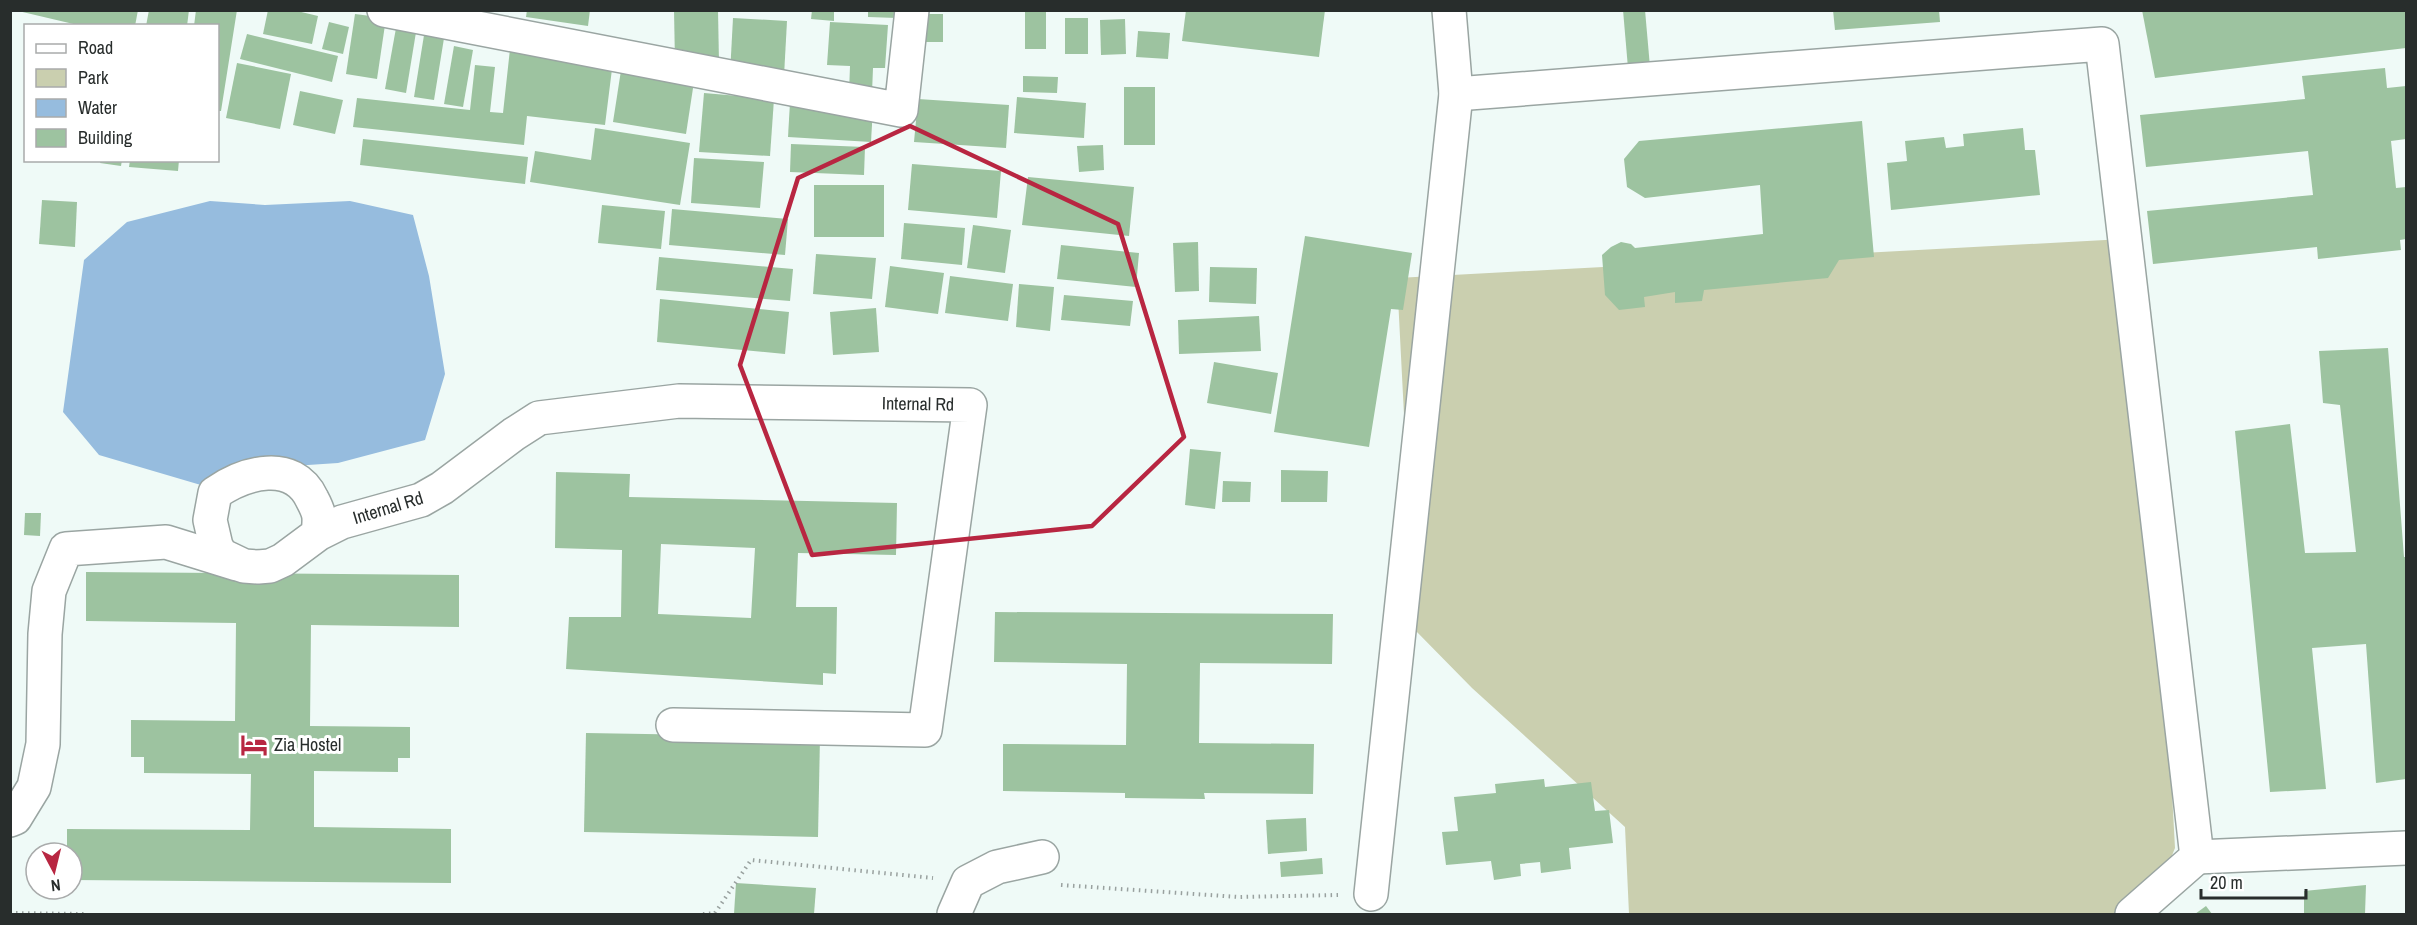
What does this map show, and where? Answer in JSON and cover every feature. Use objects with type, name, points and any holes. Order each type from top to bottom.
[{"type":"street","points":[[384,10],[901,110],[912,10]]},
{"type":"street","points":[[1371,894],[1456,94],[1449,10]]},
{"type":"street","points":[[1456,94],[2102,44],[2197,857]]},
{"type":"street","name":"Internal Rd","points":[[244,566],[270,566],[297,551],[318,534],[342,522],[421,500],[442,488],[539,418],[680,401],[970,405],[925,730],[673,725]]},
{"type":"street","points":[[244,566],[221,555],[212,536],[210,520],[215,493],[232,481],[261,472],[291,476],[304,485],[320,516],[318,534]]},
{"type":"street","points":[[10,820],[15,818],[34,787],[43,744],[45,634],[49,591],[66,549],[166,542],[244,566]]},
{"type":"street","points":[[2132,915],[2197,857],[2406,848]]},
{"type":"street","points":[[954,915],[968,882],[997,867],[1042,857]]},
{"type":"path","points":[[10,913],[85,915]]},
{"type":"highlighted area","points":[[910,126],[1118,224],[1184,437],[1092,526],[812,555],[740,365],[798,178]]},
{"type":"green space","points":[[2142,238],[2175,848],[2160,885],[2123,914],[1629,914],[1625,827],[1472,688],[1415,630],[1397,278]]},
{"type":"water","points":[[210,201],[265,205],[350,201],[413,215],[429,276],[445,374],[425,440],[338,463],[293,466],[211,488],[99,455],[63,412],[84,260],[127,222]]},
{"type":"building","points":[[14,10],[138,10],[135,24],[74,24]]},
{"type":"building","points":[[149,10],[189,10],[187,24],[146,24]]},
{"type":"building","points":[[196,10],[237,10],[221,111],[219,111],[219,24],[194,24]]},
{"type":"building","points":[[268,10],[293,10],[318,16],[312,44],[263,34]]},
{"type":"building","points":[[527,10],[590,10],[588,26],[526,17]]},
{"type":"building","points":[[674,10],[718,10],[719,63],[675,63]]},
{"type":"building","points":[[812,10],[834,10],[834,21],[811,19]]},
{"type":"building","points":[[868,10],[898,10],[897,18],[868,17]]},
{"type":"building","points":[[1046,10],[1046,49],[1025,49],[1025,11]]},
{"type":"building","points":[[1186,10],[1325,10],[1319,57],[1182,41]]},
{"type":"building","points":[[1623,10],[1645,10],[1650,67],[1628,68]]},
{"type":"building","points":[[1833,10],[1939,10],[1940,22],[1835,30]]},
{"type":"building","points":[[2142,10],[2406,10],[2406,48],[2155,78]]},
{"type":"building","points":[[355,14],[386,18],[377,79],[346,74]]},
{"type":"building","points":[[926,14],[943,14],[943,42],[926,42]]},
{"type":"building","points":[[398,17],[418,20],[406,93],[385,89]]},
{"type":"building","points":[[733,18],[787,21],[784,76],[730,74]]},
{"type":"building","points":[[1065,18],[1088,18],[1088,54],[1065,54]]},
{"type":"building","points":[[1125,19],[1126,54],[1101,55],[1100,20]]},
{"type":"building","points":[[329,22],[349,27],[343,54],[322,49]]},
{"type":"building","points":[[830,22],[888,25],[885,68],[873,68],[872,93],[849,93],[850,66],[827,65]]},
{"type":"building","points":[[425,29],[445,32],[434,100],[414,97]]},
{"type":"building","points":[[1138,31],[1170,33],[1168,59],[1136,57]]},
{"type":"building","points":[[247,34],[338,56],[332,82],[240,59]]},
{"type":"building","points":[[454,46],[473,50],[463,107],[444,104]]},
{"type":"building","points":[[510,49],[613,61],[605,125],[527,116],[524,145],[353,127],[357,98],[470,110],[475,65],[495,67],[490,112],[503,113]]},
{"type":"building","points":[[237,63],[291,74],[280,129],[226,118]]},
{"type":"building","points":[[622,64],[695,75],[686,134],[613,122]]},
{"type":"building","points":[[2385,68],[2387,88],[2406,86],[2406,139],[2391,141],[2396,188],[2406,187],[2406,239],[2400,240],[2401,250],[2318,259],[2317,247],[2153,264],[2147,211],[2313,195],[2308,151],[2146,167],[2140,115],[2305,99],[2302,76]]},
{"type":"building","points":[[1023,76],[1058,77],[1057,93],[1023,92]]},
{"type":"building","points":[[1124,87],[1155,87],[1155,145],[1124,145]]},
{"type":"building","points":[[300,91],[343,100],[335,134],[293,125]]},
{"type":"building","points":[[704,93],[774,99],[770,156],[699,152]]},
{"type":"building","points":[[1017,97],[1086,103],[1084,138],[1014,133]]},
{"type":"building","points":[[918,99],[1009,105],[1006,148],[914,142]]},
{"type":"building","points":[[790,102],[873,107],[871,142],[788,137]]},
{"type":"building","points":[[1862,121],[1874,257],[1839,260],[1828,278],[1704,290],[1702,301],[1675,303],[1675,292],[1644,297],[1645,307],[1619,310],[1605,295],[1602,255],[1621,242],[1631,244],[1635,248],[1763,234],[1760,185],[1645,198],[1627,187],[1624,159],[1639,141]]},
{"type":"building","points":[[595,128],[690,143],[680,205],[530,182],[535,151],[591,160]]},
{"type":"building","points":[[2023,128],[2025,150],[2035,150],[2040,195],[1891,210],[1887,163],[1907,161],[1905,141],[1944,137],[1946,148],[1964,146],[1963,134]]},
{"type":"building","points":[[363,139],[528,157],[525,184],[360,165]]},
{"type":"building","points":[[791,144],[865,147],[864,175],[790,172]]},
{"type":"building","points":[[1103,145],[1104,170],[1079,172],[1077,146]]},
{"type":"building","points":[[694,158],[764,162],[760,208],[691,203]]},
{"type":"building","points":[[100,162],[122,162],[121,166]]},
{"type":"building","points":[[130,162],[179,162],[178,171],[129,167]]},
{"type":"building","points":[[912,164],[1001,171],[997,218],[908,210]]},
{"type":"building","points":[[1028,177],[1134,187],[1129,236],[1022,225]]},
{"type":"building","points":[[814,185],[884,185],[884,237],[814,237]]},
{"type":"building","points":[[42,200],[77,202],[75,247],[39,244]]},
{"type":"building","points":[[602,205],[665,211],[661,249],[598,243]]},
{"type":"building","points":[[672,209],[788,219],[785,255],[669,245]]},
{"type":"building","points":[[904,223],[965,228],[962,265],[901,259]]},
{"type":"building","points":[[973,225],[1011,230],[1005,273],[967,268]]},
{"type":"building","points":[[1305,236],[1412,253],[1403,310],[1391,309],[1369,447],[1274,432]]},
{"type":"building","points":[[1198,242],[1199,291],[1175,292],[1173,243]]},
{"type":"building","points":[[1061,245],[1139,253],[1136,287],[1057,279]]},
{"type":"building","points":[[816,254],[876,258],[872,299],[813,294]]},
{"type":"building","points":[[659,257],[793,269],[790,301],[656,290]]},
{"type":"building","points":[[890,266],[944,273],[938,314],[885,307]]},
{"type":"building","points":[[1210,267],[1257,268],[1256,304],[1209,302]]},
{"type":"building","points":[[950,276],[1013,284],[1008,321],[945,313]]},
{"type":"building","points":[[1019,284],[1054,287],[1050,331],[1016,327]]},
{"type":"building","points":[[1064,295],[1133,301],[1130,326],[1061,320]]},
{"type":"building","points":[[660,299],[789,312],[785,354],[657,342]]},
{"type":"building","points":[[876,308],[879,352],[833,355],[830,312]]},
{"type":"building","points":[[1259,316],[1261,351],[1179,354],[1178,320]]},
{"type":"building","points":[[2388,348],[2404,557],[2406,557],[2406,779],[2376,783],[2366,644],[2312,648],[2326,789],[2270,792],[2235,431],[2290,424],[2305,553],[2356,552],[2340,405],[2323,403],[2319,351]]},
{"type":"building","points":[[1214,362],[1278,373],[1271,414],[1207,403]]},
{"type":"building","points":[[1190,449],[1221,452],[1215,509],[1185,505]]},
{"type":"building","points":[[1281,470],[1328,471],[1327,502],[1281,502]]},
{"type":"building","points":[[556,472],[630,474],[629,497],[897,503],[896,555],[798,553],[796,607],[837,607],[836,674],[823,673],[823,685],[566,669],[569,617],[621,617],[622,550],[555,548]],"holes":[[[661,544],[755,548],[751,618],[658,614]]]},
{"type":"building","points":[[1223,481],[1251,482],[1250,502],[1222,502]]},
{"type":"building","points":[[25,513],[41,513],[40,536],[24,535]]},
{"type":"building","points":[[86,572],[459,575],[459,627],[311,625],[310,726],[410,727],[410,758],[398,758],[398,772],[314,771],[314,827],[451,829],[451,883],[84,880],[84,841],[67,841],[67,829],[250,830],[251,774],[144,773],[144,757],[131,757],[131,720],[235,721],[236,623],[86,621]]},
{"type":"building","points":[[995,612],[1333,614],[1332,664],[1200,663],[1199,743],[1314,744],[1313,794],[1204,793],[1205,799],[1125,798],[1125,793],[1003,791],[1003,744],[1126,745],[1127,664],[994,662]]},
{"type":"building","points":[[586,733],[820,737],[818,837],[584,832]]},
{"type":"building","points":[[1544,779],[1545,787],[1591,782],[1595,811],[1609,810],[1613,843],[1569,848],[1571,869],[1541,873],[1540,862],[1520,864],[1521,876],[1494,880],[1491,861],[1446,865],[1442,832],[1458,831],[1454,797],[1496,793],[1495,784]]},
{"type":"building","points":[[1306,818],[1307,851],[1268,854],[1266,820]]},
{"type":"building","points":[[1322,858],[1323,874],[1281,877],[1280,862]]},
{"type":"building","points":[[736,883],[816,888],[814,914],[734,914]]},
{"type":"building","points":[[2366,885],[2365,914],[2304,914],[2304,891]]},
{"type":"building","points":[[2206,906],[2212,914],[2195,914]]},
{"type":"place","name":"Zia Hostel","points":[[254,745]]}]
